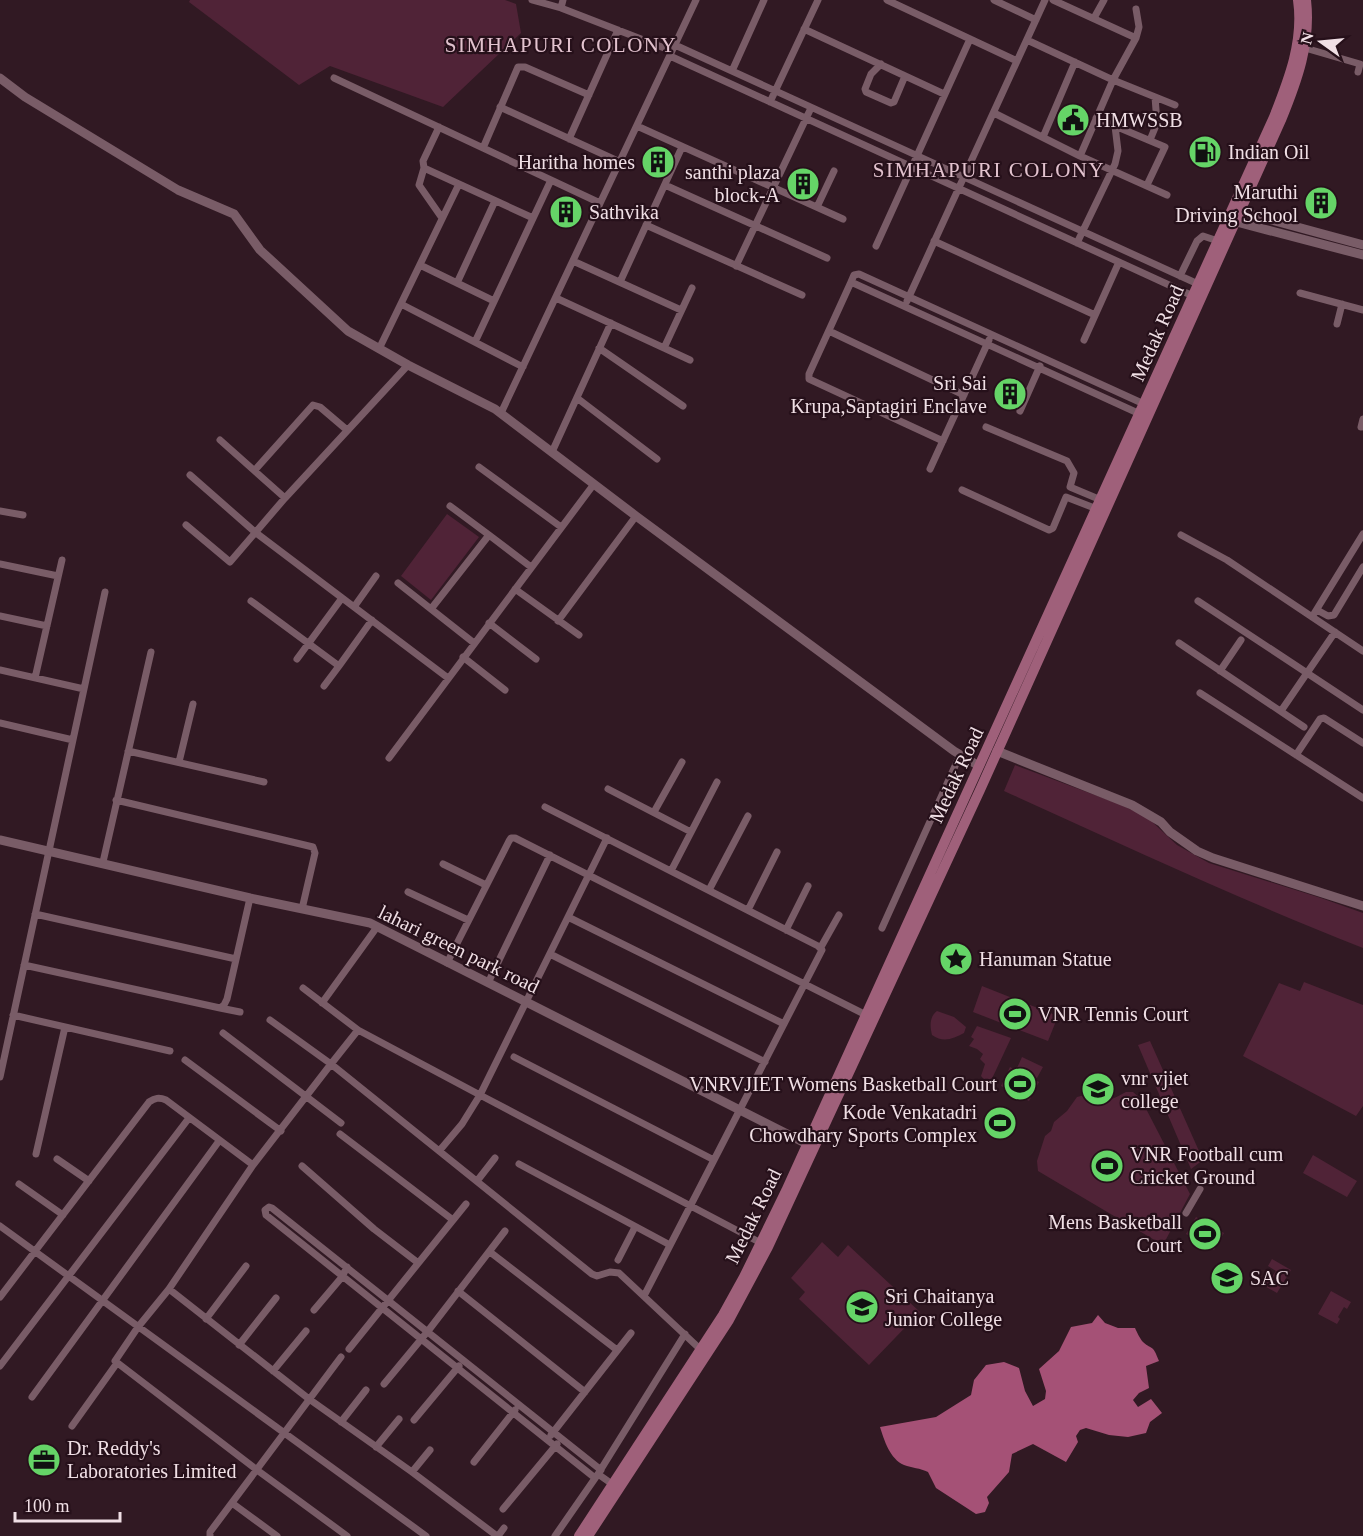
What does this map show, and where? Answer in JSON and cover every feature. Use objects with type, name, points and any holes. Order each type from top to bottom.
[{"type":"main road","name":"Medak Road","points":[[588,1536],[729,1320],[793,1194],[997,751],[1099,505],[1198,284],[1218,241],[1234,216],[1296,57],[1299,0]]},
{"type":"main road","name":"Medak Road","points":[[579,1536],[723,1316],[761,1243],[979,766],[1050,623],[1234,216],[1281,120],[1296,82],[1305,48],[1308,18],[1306,0]]},
{"type":"street","points":[[532,0],[562,4],[618,30],[732,71],[1198,284]]},
{"type":"street","points":[[501,414],[696,0]]},
{"type":"street","points":[[732,71],[764,0]]},
{"type":"street","points":[[770,102],[818,0]]},
{"type":"street","points":[[887,0],[901,3],[1017,61]]},
{"type":"street","points":[[994,0],[1036,20]]},
{"type":"street","points":[[905,306],[1045,0]]},
{"type":"street","points":[[1053,0],[1136,38]]},
{"type":"street","points":[[1094,18],[1104,0]]},
{"type":"street","points":[[1080,156],[1113,80],[1136,38],[1138,27],[1136,9]]},
{"type":"street","points":[[804,29],[944,94]]},
{"type":"street","points":[[569,139],[618,30]]},
{"type":"street","points":[[876,246],[970,39]]},
{"type":"street","points":[[1027,40],[1113,80],[1175,105]]},
{"type":"street","points":[[1305,48],[1360,64],[1358,72]]},
{"type":"street","points":[[672,51],[806,119],[1193,296]]},
{"type":"street","points":[[1043,137],[1075,62]]},
{"type":"street","points":[[881,64],[871,74],[865,89],[867,92],[891,103],[894,102],[905,76]]},
{"type":"street","points":[[483,148],[516,70],[522,66],[589,95]]},
{"type":"street","points":[[0,78],[25,97],[178,190],[234,214],[266,256],[348,331],[408,365],[487,404],[960,755],[979,766]]},
{"type":"street","points":[[334,78],[600,203]]},
{"type":"street","points":[[1150,140],[1157,123],[1155,97]]},
{"type":"street","points":[[500,107],[620,162]]},
{"type":"street","points":[[736,266],[812,108]]},
{"type":"street","points":[[994,113],[1080,156],[1167,195]]},
{"type":"street","points":[[1096,118],[1165,147],[1147,185]]},
{"type":"street","points":[[637,126],[843,219]]},
{"type":"street","points":[[1077,243],[1112,170],[1118,151],[1115,126]]},
{"type":"street","points":[[439,127],[423,161],[424,168],[419,185],[442,218]]},
{"type":"street","points":[[620,282],[682,147]]},
{"type":"street","points":[[424,168],[533,218]]},
{"type":"street","points":[[817,207],[834,171]]},
{"type":"street","points":[[475,342],[551,180]]},
{"type":"street","points":[[379,349],[459,184]]},
{"type":"street","points":[[665,185],[827,258]]},
{"type":"street","points":[[457,283],[495,201]]},
{"type":"street","points":[[1234,216],[1363,245]]},
{"type":"street","points":[[1234,216],[1363,255]]},
{"type":"street","points":[[646,225],[802,295]]},
{"type":"street","points":[[1180,276],[1197,241],[1203,236],[1218,241]]},
{"type":"street","points":[[934,241],[1095,315]]},
{"type":"street","points":[[573,261],[681,310]]},
{"type":"street","points":[[1084,340],[1119,262]]},
{"type":"street","points":[[420,265],[494,301]]},
{"type":"street","points":[[1155,278],[1160,267]]},
{"type":"street","points":[[943,441],[810,379],[809,374],[854,275],[859,274],[1043,359],[1142,410]]},
{"type":"street","points":[[851,282],[1039,368],[1142,410]]},
{"type":"street","points":[[664,348],[692,288]]},
{"type":"street","points":[[1300,293],[1363,310]]},
{"type":"street","points":[[556,298],[690,360]]},
{"type":"street","points":[[401,304],[523,367]]},
{"type":"street","points":[[1337,324],[1342,304]]},
{"type":"street","points":[[552,452],[610,323]]},
{"type":"street","points":[[829,331],[964,395]]},
{"type":"street","points":[[930,469],[991,335]]},
{"type":"street","points":[[599,348],[683,406]]},
{"type":"street","points":[[1020,411],[1043,359]]},
{"type":"street","points":[[186,525],[230,562],[285,498],[408,365]]},
{"type":"street","points":[[577,398],[657,459]]},
{"type":"street","points":[[255,470],[313,405],[320,407],[347,430]]},
{"type":"street","points":[[962,490],[1049,530],[1053,528],[1070,487],[1074,472],[1067,461],[986,427]]},
{"type":"street","points":[[220,440],[285,498]]},
{"type":"street","points":[[479,467],[561,527]]},
{"type":"street","points":[[190,475],[255,532],[448,678]]},
{"type":"street","points":[[389,758],[594,484]]},
{"type":"street","points":[[1070,487],[1099,505]]},
{"type":"street","points":[[1066,497],[1099,505]]},
{"type":"street","points":[[450,506],[531,567]]},
{"type":"street","points":[[0,511],[22,516]]},
{"type":"street","points":[[558,621],[636,516]]},
{"type":"street","points":[[431,609],[489,535]]},
{"type":"street","points":[[1180,535],[1227,560],[1363,651]]},
{"type":"street","points":[[1312,617],[1363,535]]},
{"type":"street","points":[[35,678],[62,560]]},
{"type":"street","points":[[0,564],[58,576]]},
{"type":"street","points":[[1317,610],[1328,616],[1334,615],[1363,567]]},
{"type":"street","points":[[354,607],[376,576]]},
{"type":"street","points":[[398,583],[474,643]]},
{"type":"street","points":[[515,589],[579,636]]},
{"type":"street","points":[[0,1077],[3,1053],[105,592]]},
{"type":"street","points":[[297,659],[342,598]]},
{"type":"street","points":[[251,601],[339,666]]},
{"type":"street","points":[[1198,601],[1363,710]]},
{"type":"street","points":[[0,616],[47,626]]},
{"type":"street","points":[[324,686],[372,620]]},
{"type":"street","points":[[489,623],[537,659]]},
{"type":"street","points":[[1281,711],[1335,632]]},
{"type":"street","points":[[1220,671],[1241,640]]},
{"type":"street","points":[[1179,643],[1304,727]]},
{"type":"street","points":[[103,862],[151,652]]},
{"type":"street","points":[[463,657],[505,690]]},
{"type":"street","points":[[0,670],[84,689]]},
{"type":"street","points":[[1200,693],[1363,798]]},
{"type":"street","points":[[179,762],[194,704]]},
{"type":"street","points":[[1296,754],[1320,719],[1324,718],[1363,743]]},
{"type":"street","points":[[0,723],[73,740]]},
{"type":"street","points":[[128,751],[264,782]]},
{"type":"street","points":[[997,751],[1132,805],[1161,822],[1170,832],[1197,851],[1213,858],[1363,906]]},
{"type":"street","points":[[882,928],[960,755]]},
{"type":"street","points":[[654,812],[682,762]]},
{"type":"street","points":[[671,871],[717,782]]},
{"type":"street","points":[[608,789],[692,832]]},
{"type":"street","points":[[117,800],[313,847],[315,853],[302,909]]},
{"type":"street","points":[[545,807],[821,947]]},
{"type":"street","points":[[709,890],[748,816]]},
{"type":"street","points":[[447,963],[511,838],[550,855],[866,1015]]},
{"type":"street","points":[[440,1150],[462,1124],[480,1095],[607,838]]},
{"type":"street","name":"lahari green park road","points":[[0,840],[103,862],[250,898],[362,921],[488,982],[807,1144]]},
{"type":"street","points":[[748,910],[777,852]]},
{"type":"street","points":[[488,982],[550,855]]},
{"type":"street","points":[[443,864],[486,885]]},
{"type":"street","points":[[786,930],[808,886]]},
{"type":"street","points":[[408,892],[468,920]]},
{"type":"street","points":[[220,1008],[228,999],[250,898]]},
{"type":"street","points":[[35,914],[237,959]]},
{"type":"street","points":[[644,1296],[839,915]]},
{"type":"street","points":[[568,917],[784,1024]]},
{"type":"street","points":[[322,1003],[377,927]]},
{"type":"street","points":[[550,954],[765,1062]]},
{"type":"street","points":[[24,965],[240,1012]]},
{"type":"street","points":[[303,988],[358,1030],[761,1243]]},
{"type":"street","points":[[13,1015],[170,1051]]},
{"type":"street","points":[[270,1020],[440,1150],[592,1274],[597,1276],[610,1272],[619,1273],[700,1349]]},
{"type":"street","points":[[36,1154],[65,1027]]},
{"type":"street","points":[[72,1426],[117,1363],[116,1358],[169,1289],[254,1165],[358,1030]]},
{"type":"street","points":[[223,1033],[341,1123]]},
{"type":"street","points":[[514,1057],[714,1160]]},
{"type":"street","points":[[185,1060],[281,1131]]},
{"type":"street","points":[[0,1297],[149,1102],[160,1098],[166,1100],[254,1165]]},
{"type":"street","points":[[0,1366],[189,1118]]},
{"type":"street","points":[[340,1134],[453,1220]]},
{"type":"street","points":[[32,1397],[219,1141]]},
{"type":"street","points":[[477,1181],[495,1158]]},
{"type":"street","points":[[57,1159],[89,1181]]},
{"type":"street","points":[[519,1164],[670,1245]]},
{"type":"street","points":[[302,1166],[374,1229],[417,1262]]},
{"type":"street","points":[[19,1184],[63,1215]]},
{"type":"street","points":[[1186,1213],[1200,1188]]},
{"type":"street","points":[[349,1349],[466,1204]]},
{"type":"street","points":[[598,1474],[554,1432],[389,1300],[272,1208],[265,1210],[266,1215],[513,1413],[555,1446],[612,1484]]},
{"type":"street","points":[[0,1226],[426,1536]]},
{"type":"street","points":[[618,1260],[635,1227]]},
{"type":"street","points":[[384,1384],[505,1232]]},
{"type":"street","points":[[490,1252],[617,1350]]},
{"type":"street","points":[[206,1318],[246,1266]]},
{"type":"street","points":[[314,1311],[342,1277],[347,1267]]},
{"type":"street","points":[[169,1289],[309,1399],[497,1536],[504,1528]]},
{"type":"street","points":[[458,1291],[585,1392]]},
{"type":"street","points":[[240,1345],[276,1298]]},
{"type":"street","points":[[273,1371],[306,1331]]},
{"type":"street","points":[[547,1439],[630,1333]]},
{"type":"street","points":[[555,1536],[598,1474],[685,1334]]},
{"type":"street","points":[[209,1535],[341,1358]]},
{"type":"street","points":[[414,1420],[464,1361]]},
{"type":"street","points":[[117,1363],[256,1470],[348,1536]]},
{"type":"street","points":[[341,1422],[366,1390]]},
{"type":"street","points":[[474,1462],[519,1405]]},
{"type":"street","points":[[376,1447],[399,1419]]},
{"type":"street","points":[[503,1509],[561,1439]]},
{"type":"street","points":[[412,1472],[430,1450]]},
{"type":"street","points":[[232,1503],[277,1536]]},
{"type":"shaded area","points":[[190,0],[505,0],[516,4],[521,33],[443,107],[330,66],[299,85],[189,2]]},
{"type":"shaded area","points":[[447,514],[479,537],[431,600],[401,576]]},
{"type":"shaded area","points":[[1015,765],[1119,804],[1147,817],[1177,845],[1209,863],[1363,913],[1363,948],[1227,891],[1004,791]]},
{"type":"shaded area","points":[[1304,982],[1363,1005],[1363,1106],[1356,1116],[1243,1056],[1279,983],[1300,991]]},
{"type":"shaded area","name":"VNR Tennis Court","points":[[982,986],[1058,1016],[1048,1041],[973,1012]]},
{"type":"shaded area","points":[[937,1011],[954,1017],[966,1027],[964,1033],[948,1039],[940,1039],[932,1035],[931,1019]]},
{"type":"shaded area","points":[[977,1026],[1011,1038],[989,1085],[981,1076],[985,1064],[980,1059],[983,1054],[969,1046],[974,1039],[971,1037]]},
{"type":"shaded area","points":[[1150,1041],[1203,1160],[1191,1169],[1138,1045]]},
{"type":"shaded area","points":[[1022,1057],[1043,1067],[1037,1078],[1017,1068]]},
{"type":"shaded area","name":"VNRVJIET Womens Basketball Court","points":[[1010,1067],[1039,1082],[1029,1101],[1001,1086]]},
{"type":"shaded area","name":"VNR Football cum Cricket Ground","points":[[1126,1092],[1133,1092],[1141,1099],[1190,1194],[1163,1245],[1038,1171],[1037,1161],[1045,1136],[1051,1131],[1054,1122],[1067,1111],[1077,1097],[1085,1095],[1096,1100],[1106,1100]]},
{"type":"shaded area","points":[[1313,1155],[1357,1181],[1347,1197],[1303,1173]]},
{"type":"shaded area","name":"Mens Basketball Court","points":[[1196,1217],[1224,1233],[1214,1250],[1186,1234]]},
{"type":"shaded area","points":[[822,1242],[838,1257],[848,1245],[920,1312],[869,1365],[799,1299],[805,1292],[791,1278]]},
{"type":"shaded area","points":[[1272,1259],[1291,1270],[1277,1293],[1261,1284],[1266,1276],[1271,1278],[1276,1271],[1268,1266]]},
{"type":"shaded area","points":[[1331,1291],[1351,1302],[1347,1309],[1344,1307],[1337,1324],[1318,1314]]},
{"type":"shaded area","points":[[1098,1315],[1105,1323],[1118,1328],[1135,1328],[1142,1341],[1153,1349],[1159,1361],[1146,1366],[1149,1388],[1139,1393],[1133,1400],[1138,1407],[1151,1399],[1162,1413],[1150,1422],[1146,1433],[1128,1437],[1109,1435],[1086,1428],[1080,1430],[1076,1436],[1078,1442],[1066,1462],[1033,1444],[1012,1454],[1009,1472],[987,1497],[989,1503],[985,1512],[976,1514],[936,1488],[928,1472],[904,1465],[891,1454],[880,1427],[936,1417],[971,1395],[974,1380],[986,1365],[1004,1362],[1019,1368],[1025,1391],[1033,1406],[1045,1399],[1046,1391],[1039,1369],[1059,1351],[1071,1327],[1092,1323]]},
{"type":"place","name":"HMWSSB","points":[[1073,120]]},
{"type":"place","name":"Indian Oil","points":[[1205,152]]},
{"type":"place","name":"Haritha homes","points":[[658,162]]},
{"type":"place","name":"santhi plaza block-A","points":[[803,184]]},
{"type":"place","name":"Maruthi Driving School","points":[[1321,203]]},
{"type":"place","name":"Sathvika","points":[[566,212]]},
{"type":"place","name":"Sri Sai Krupa,Saptagiri Enclave","points":[[1010,394]]},
{"type":"place","name":"Hanuman Statue","points":[[956,959]]},
{"type":"place","name":"VNR Tennis Court","points":[[1015,1014]]},
{"type":"place","name":"VNRVJIET Womens Basketball Court","points":[[1020,1084]]},
{"type":"place","name":"vnr vjiet college","points":[[1098,1089]]},
{"type":"place","name":"Kode Venkatadri Chowdhary Sports Complex","points":[[1000,1123]]},
{"type":"place","name":"VNR Football cum Cricket Ground","points":[[1107,1166]]},
{"type":"place","name":"Mens Basketball Court","points":[[1205,1234]]},
{"type":"place","name":"SAC","points":[[1227,1278]]},
{"type":"place","name":"Sri Chaitanya Junior College","points":[[862,1307]]},
{"type":"place","name":"Dr. Reddy's Laboratories Limited","points":[[44,1460]]},
{"type":"district","name":"SIMHAPURI COLONY","points":[[561,45]]},
{"type":"district","name":"SIMHAPURI COLONY","points":[[989,170]]}]
